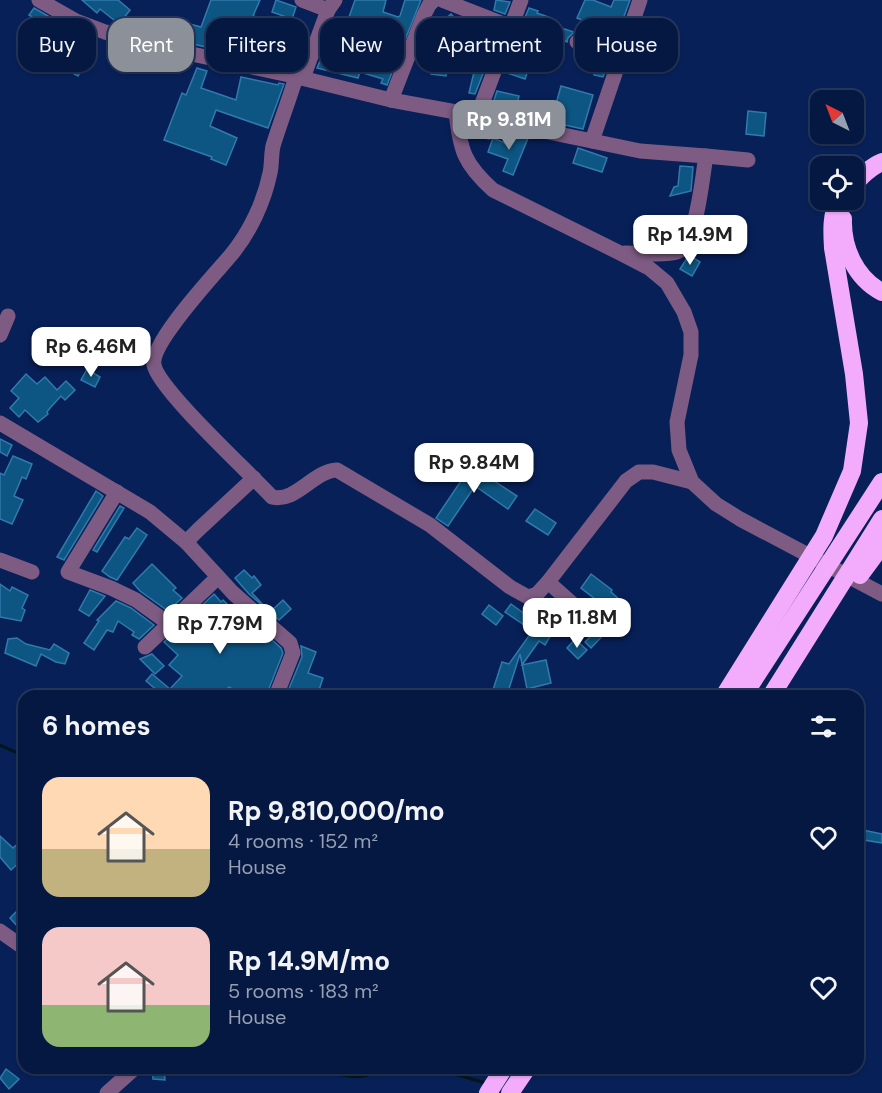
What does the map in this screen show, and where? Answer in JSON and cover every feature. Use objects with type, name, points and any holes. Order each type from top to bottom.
[{"type":"highway","points":[[864,168],[882,154]]},
{"type":"highway","points":[[864,174],[882,162]]},
{"type":"highway","points":[[728,690],[824,537],[852,471],[859,423],[854,374],[833,248],[832,229],[835,210]]},
{"type":"highway","points":[[844,210],[843,232],[848,255],[860,273],[882,292]]},
{"type":"highway","points":[[747,690],[882,482]]},
{"type":"highway","points":[[776,690],[882,519]]},
{"type":"highway","points":[[776,690],[882,545]]},
{"type":"highway","points":[[488,1093],[500,1074]]},
{"type":"highway","points":[[510,1093],[522,1074]]},
{"type":"street","points":[[39,0],[76,21],[141,43],[391,100],[640,151],[748,160]]},
{"type":"street","points":[[302,0],[331,5],[299,78],[272,149],[265,192],[247,232],[192,299],[155,353],[154,366],[172,394],[272,497],[284,498],[324,473],[337,470],[430,525],[522,596],[533,597],[549,582],[626,481],[639,472],[653,472],[693,482]]},
{"type":"street","points":[[391,100],[424,15],[434,0]]},
{"type":"street","points":[[442,0],[488,18]]},
{"type":"street","points":[[515,18],[522,0]]},
{"type":"street","points":[[633,18],[640,0]]},
{"type":"street","points":[[477,117],[494,72]]},
{"type":"street","points":[[592,141],[614,72]]},
{"type":"street","points":[[456,112],[466,162],[493,190],[649,268],[667,283],[684,312],[691,332],[691,355],[677,422],[679,450],[693,482],[702,493],[740,519],[765,530],[882,594]]},
{"type":"street","points":[[622,254],[674,253],[685,247],[693,228],[706,156]]},
{"type":"street","points":[[0,335],[8,316]]},
{"type":"street","points":[[0,423],[150,512],[186,542],[233,593],[290,643],[293,653],[278,690]]},
{"type":"street","points":[[186,542],[255,477]]},
{"type":"street","points":[[117,492],[68,572],[136,600],[168,623]]},
{"type":"street","points":[[0,560],[32,572]]},
{"type":"street","points":[[144,648],[218,577]]},
{"type":"street","points":[[549,582],[585,615]]},
{"type":"street","points":[[0,931],[18,944]]},
{"type":"street","points":[[108,1093],[129,1074]]},
{"type":"building","points":[[82,0],[118,0],[130,10],[124,18],[111,18],[100,9],[97,13]]},
{"type":"building","points":[[211,0],[260,0],[253,16],[260,18],[206,18],[206,47],[194,44],[194,25],[201,27]]},
{"type":"building","points":[[276,0],[296,7],[292,18],[272,12]]},
{"type":"building","points":[[355,0],[386,0],[383,12],[398,17],[405,0],[421,0],[404,42],[404,18],[349,17]]},
{"type":"building","points":[[496,0],[510,2],[505,14],[494,10]]},
{"type":"building","points":[[585,0],[593,0],[611,7],[614,0],[630,0],[623,18],[577,18]]},
{"type":"building","points":[[34,8],[52,18],[34,18],[29,15]]},
{"type":"building","points":[[529,8],[551,18],[525,18]]},
{"type":"building","points":[[563,28],[574,32],[567,42],[563,40]]},
{"type":"building","points":[[197,68],[207,72],[201,88],[236,100],[241,77],[278,85],[279,83],[284,84],[268,128],[216,110],[210,126],[237,138],[226,165],[211,159],[212,157],[164,140],[182,93],[186,95]]},
{"type":"building","points":[[333,72],[360,72],[358,78]]},
{"type":"building","points":[[360,72],[392,72],[387,85],[381,83],[383,79]]},
{"type":"building","points":[[431,72],[446,72],[446,76],[431,74]]},
{"type":"building","points":[[484,72],[475,94],[469,93],[475,73]]},
{"type":"building","points":[[504,72],[528,72],[525,79]]},
{"type":"building","points":[[595,72],[605,72],[603,77],[594,75]]},
{"type":"building","points":[[561,86],[593,95],[583,129],[551,122]]},
{"type":"building","points":[[497,91],[519,96],[515,112],[492,106]]},
{"type":"building","points":[[748,111],[766,113],[764,136],[746,134]]},
{"type":"building","points":[[477,127],[491,130],[489,139],[475,135]]},
{"type":"building","points":[[509,134],[528,138],[513,175],[503,171],[508,159],[488,152],[493,138],[505,143]]},
{"type":"building","points":[[578,148],[607,158],[602,172],[573,163]]},
{"type":"building","points":[[680,166],[693,167],[691,191],[670,196],[674,187],[678,186]]},
{"type":"building","points":[[660,218],[682,227],[676,241],[657,244],[650,241]]},
{"type":"building","points":[[689,255],[700,262],[692,276],[680,269]]},
{"type":"building","points":[[87,369],[100,377],[95,387],[81,380]]},
{"type":"building","points":[[26,374],[37,384],[45,377],[57,390],[66,381],[75,390],[65,400],[61,396],[47,412],[48,414],[38,422],[25,410],[19,417],[10,408],[19,398],[11,391]]},
{"type":"building","points":[[0,439],[12,445],[7,456],[0,452]]},
{"type":"building","points":[[13,456],[32,464],[26,479],[22,477],[14,496],[23,500],[12,524],[0,519],[0,473],[4,475]]},
{"type":"building","points":[[471,466],[517,496],[508,509],[475,486],[448,526],[436,518]]},
{"type":"building","points":[[96,491],[103,496],[64,560],[57,557]]},
{"type":"building","points":[[120,506],[124,508],[97,552],[93,550]]},
{"type":"building","points":[[535,509],[556,523],[548,535],[526,521]]},
{"type":"building","points":[[137,528],[147,535],[117,580],[110,577],[102,571],[125,537],[129,539]]},
{"type":"building","points":[[152,564],[176,588],[173,590],[182,598],[168,611],[140,591],[133,583]]},
{"type":"building","points":[[244,570],[252,578],[254,576],[261,585],[252,593],[270,612],[283,600],[291,609],[279,620],[249,594],[235,578]]},
{"type":"building","points":[[591,574],[612,590],[611,592],[629,608],[591,648],[585,642],[601,626],[594,619],[604,606],[581,588]]},
{"type":"building","points":[[0,584],[10,591],[12,587],[28,595],[22,608],[25,610],[21,621],[0,617]]},
{"type":"building","points":[[90,590],[105,596],[89,616],[79,610]]},
{"type":"building","points":[[214,594],[233,610],[235,607],[281,648],[283,653],[268,690],[234,690],[229,687],[226,690],[157,690],[146,681],[152,674],[170,689],[182,676],[169,665],[178,655],[164,642]]},
{"type":"building","points":[[116,601],[131,608],[154,625],[139,639],[132,635],[134,632],[118,621],[113,632],[107,630],[94,650],[84,643],[99,621],[97,620]]},
{"type":"building","points":[[511,604],[533,620],[543,607],[556,618],[545,631],[551,635],[545,645],[539,641],[522,665],[520,654],[509,690],[493,690],[502,662],[509,664],[531,633],[526,629],[527,627],[505,612]]},
{"type":"building","points":[[489,605],[503,616],[496,625],[482,614]]},
{"type":"building","points":[[17,638],[26,644],[50,650],[54,644],[69,653],[65,664],[41,654],[36,666],[5,653],[8,639]]},
{"type":"building","points":[[575,639],[587,650],[578,659],[567,648]]},
{"type":"building","points":[[301,646],[316,652],[308,673],[323,678],[319,690],[288,690],[302,657]]},
{"type":"building","points":[[152,654],[164,666],[155,674],[140,659]]},
{"type":"building","points":[[546,660],[551,683],[527,689],[522,665]]},
{"type":"building","points":[[864,830],[882,834],[882,843],[864,840]]},
{"type":"building","points":[[0,836],[13,848],[18,843],[18,864],[11,870],[0,857]]},
{"type":"building","points":[[18,910],[18,927],[10,918]]},
{"type":"building","points":[[6,1069],[19,1079],[9,1089],[0,1078]]},
{"type":"building","points":[[153,1074],[164,1074],[165,1080],[153,1079]]},
{"type":"waterway","points":[[0,745],[18,753]]},
{"type":"waterway","points":[[339,1074],[357,1077],[372,1074]]},
{"type":"waterway","points":[[455,1074],[485,1083]]}]
